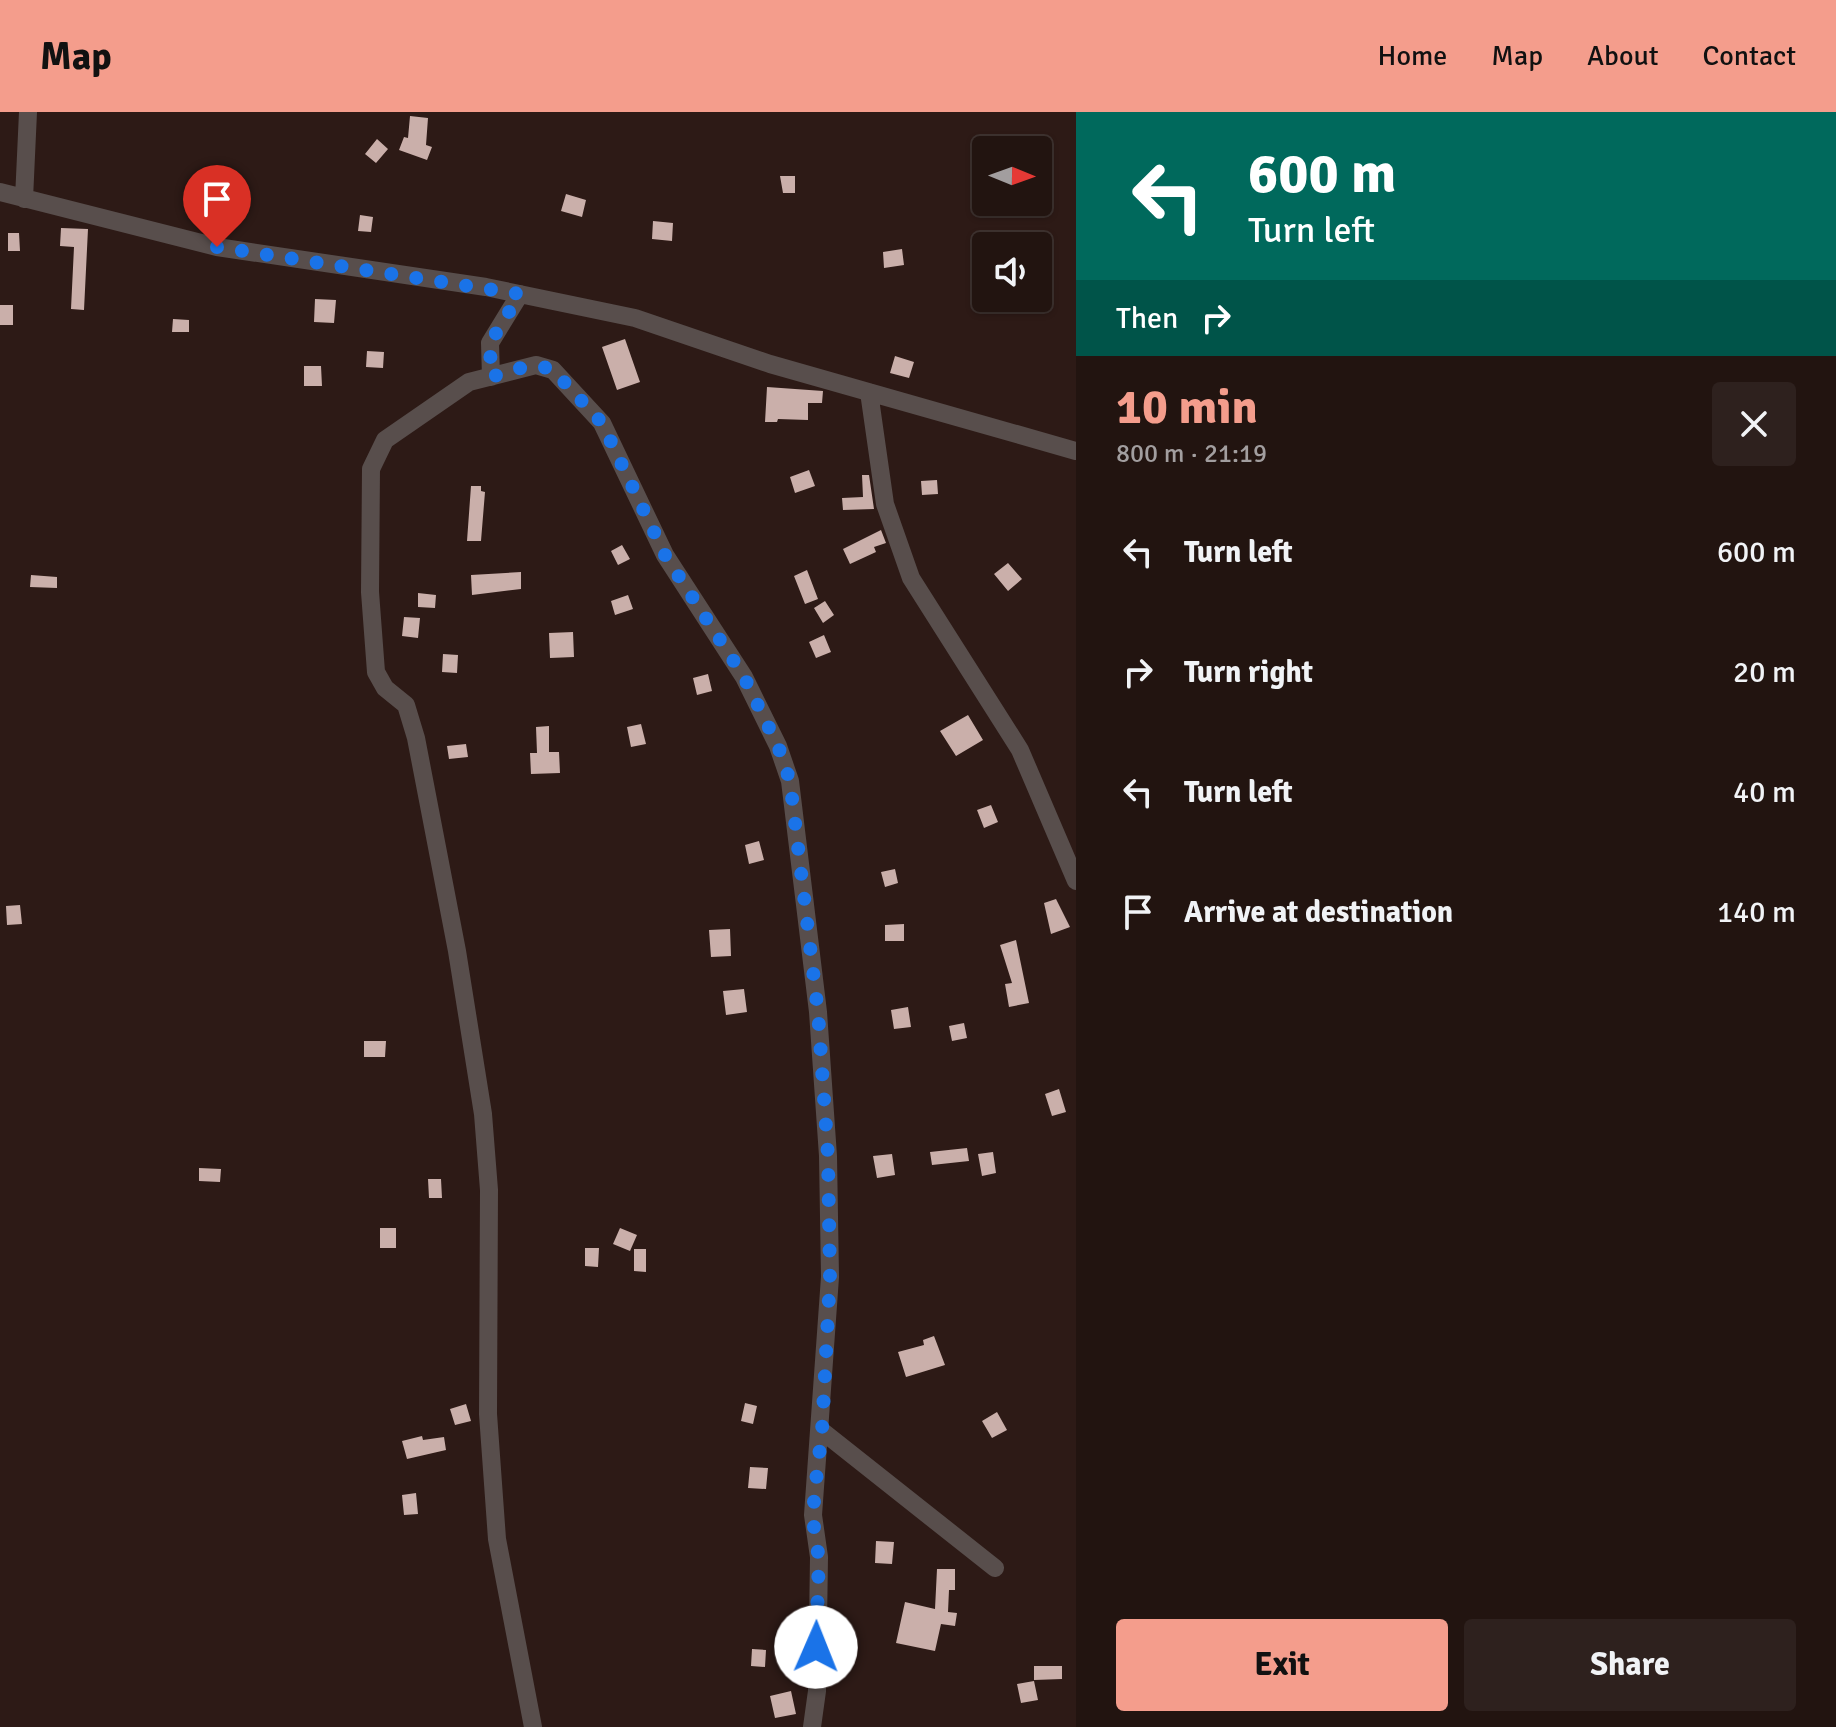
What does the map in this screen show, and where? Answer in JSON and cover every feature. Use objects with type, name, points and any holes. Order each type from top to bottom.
[{"type":"street","points":[[24,199],[28,112]]},
{"type":"street","points":[[0,192],[217,247],[520,294],[635,318],[869,392],[1076,451]]},
{"type":"street","points":[[491,377],[490,343],[520,294]]},
{"type":"street","points":[[533,1727],[497,1539],[488,1414],[489,1190],[483,1114],[453,925],[419,752],[406,705],[385,688],[376,672],[370,592],[371,469],[376,453],[385,440],[406,423],[469,382],[523,367],[553,370],[602,423],[665,555],[744,677],[784,763],[794,803],[818,1012],[828,1156],[830,1277],[822,1431],[814,1503],[819,1557],[817,1691],[812,1727]]},
{"type":"street","points":[[869,392],[885,504],[911,578],[1020,750],[1076,881]]},
{"type":"street","points":[[822,1431],[995,1568]]},
{"type":"building","points":[[410,116],[428,118],[426,145],[432,147],[427,160],[399,150],[404,137],[408,138]]},
{"type":"building","points":[[377,139],[388,149],[376,163],[365,154]]},
{"type":"building","points":[[780,176],[795,176],[795,193],[783,193]]},
{"type":"building","points":[[566,194],[586,200],[582,217],[561,211]]},
{"type":"building","points":[[360,215],[373,217],[371,232],[358,231]]},
{"type":"building","points":[[653,221],[673,223],[672,241],[652,239]]},
{"type":"building","points":[[61,228],[88,229],[84,310],[71,309],[74,247],[60,246]]},
{"type":"building","points":[[8,233],[19,233],[20,251],[8,251]]},
{"type":"building","points":[[902,249],[904,265],[884,268],[883,252]]},
{"type":"building","points":[[315,299],[336,300],[334,323],[314,322]]},
{"type":"building","points":[[0,305],[13,305],[13,325],[0,325]]},
{"type":"building","points":[[173,319],[189,320],[189,332],[172,332]]},
{"type":"building","points":[[625,339],[640,382],[617,390],[602,347]]},
{"type":"building","points":[[367,351],[384,352],[383,368],[366,367]]},
{"type":"building","points":[[895,356],[914,362],[909,378],[890,373]]},
{"type":"building","points":[[304,366],[321,366],[322,386],[304,386]]},
{"type":"building","points":[[767,387],[823,391],[822,403],[808,403],[808,420],[765,422]]},
{"type":"building","points":[[809,470],[815,486],[795,493],[790,477]]},
{"type":"building","points":[[862,475],[869,475],[874,509],[843,510],[842,498],[863,497]]},
{"type":"building","points":[[937,480],[938,494],[922,495],[921,481]]},
{"type":"building","points":[[471,486],[481,486],[481,491],[485,492],[481,541],[467,541]]},
{"type":"building","points":[[881,530],[886,543],[874,547],[876,552],[850,564],[843,549]]},
{"type":"building","points":[[622,545],[630,559],[618,565],[611,551]]},
{"type":"building","points":[[1008,563],[1022,579],[1008,591],[994,574]]},
{"type":"building","points":[[807,570],[818,599],[805,604],[794,576]]},
{"type":"building","points":[[521,572],[521,589],[472,595],[471,575]]},
{"type":"building","points":[[31,575],[57,577],[57,588],[30,587]]},
{"type":"building","points":[[418,593],[436,595],[435,608],[418,607]]},
{"type":"building","points":[[628,595],[633,609],[615,615],[611,601]]},
{"type":"building","points":[[825,601],[834,615],[823,623],[814,608]]},
{"type":"building","points":[[404,617],[420,618],[418,638],[402,636]]},
{"type":"building","points":[[573,632],[574,657],[550,658],[549,633]]},
{"type":"building","points":[[824,635],[831,652],[816,658],[809,642]]},
{"type":"building","points":[[443,654],[458,655],[457,673],[442,672]]},
{"type":"building","points":[[708,674],[712,691],[697,695],[693,678]]},
{"type":"building","points":[[968,715],[983,740],[956,756],[940,731]]},
{"type":"building","points":[[641,724],[646,744],[631,747],[627,727]]},
{"type":"building","points":[[549,726],[549,752],[559,752],[560,773],[531,774],[530,753],[537,753],[536,727]]},
{"type":"building","points":[[466,744],[468,757],[449,759],[447,746]]},
{"type":"building","points":[[991,805],[998,822],[984,828],[977,810]]},
{"type":"building","points":[[759,841],[764,860],[749,864],[745,845]]},
{"type":"building","points":[[895,869],[898,883],[885,887],[881,872]]},
{"type":"building","points":[[1056,899],[1070,927],[1051,934],[1044,903]]},
{"type":"building","points":[[20,905],[22,924],[7,925],[6,906]]},
{"type":"building","points":[[904,924],[904,941],[885,941],[885,925]]},
{"type":"building","points":[[730,929],[731,956],[711,957],[709,930]]},
{"type":"building","points":[[1016,940],[1029,1003],[1009,1007],[1005,984],[1012,983],[1000,945]]},
{"type":"building","points":[[744,989],[747,1012],[726,1015],[723,991]]},
{"type":"building","points":[[908,1007],[911,1027],[894,1029],[891,1010]]},
{"type":"building","points":[[964,1023],[967,1038],[952,1041],[949,1026]]},
{"type":"building","points":[[364,1041],[386,1041],[385,1057],[364,1057]]},
{"type":"building","points":[[1059,1089],[1066,1112],[1052,1116],[1045,1094]]},
{"type":"building","points":[[967,1148],[969,1161],[932,1165],[930,1152]]},
{"type":"building","points":[[993,1152],[996,1173],[982,1176],[978,1154]]},
{"type":"building","points":[[892,1154],[895,1175],[877,1178],[873,1156]]},
{"type":"building","points":[[199,1168],[221,1169],[220,1182],[199,1181]]},
{"type":"building","points":[[428,1179],[441,1179],[442,1198],[429,1198]]},
{"type":"building","points":[[380,1228],[396,1228],[396,1248],[380,1248]]},
{"type":"building","points":[[620,1228],[637,1235],[630,1251],[613,1244]]},
{"type":"building","points":[[585,1248],[599,1248],[598,1267],[585,1266]]},
{"type":"building","points":[[634,1249],[646,1249],[646,1272],[634,1271]]},
{"type":"building","points":[[934,1336],[945,1365],[906,1377],[898,1352],[924,1345],[923,1340]]},
{"type":"building","points":[[745,1403],[757,1406],[753,1424],[741,1421]]},
{"type":"building","points":[[466,1404],[471,1421],[455,1425],[450,1409]]},
{"type":"building","points":[[997,1412],[1007,1430],[992,1438],[982,1421]]},
{"type":"building","points":[[422,1436],[423,1440],[444,1437],[446,1450],[407,1459],[402,1441]]},
{"type":"building","points":[[750,1467],[768,1468],[766,1489],[748,1488]]},
{"type":"building","points":[[416,1493],[418,1514],[404,1515],[402,1495]]},
{"type":"building","points":[[876,1541],[894,1542],[892,1564],[875,1563]]},
{"type":"building","points":[[937,1569],[955,1569],[955,1590],[949,1590],[948,1612],[957,1613],[955,1626],[941,1624],[935,1651],[896,1643],[905,1602],[935,1609]]},
{"type":"building","points":[[752,1649],[766,1650],[765,1667],[751,1666]]},
{"type":"building","points":[[1034,1666],[1062,1666],[1062,1679],[1034,1680]]},
{"type":"building","points":[[1034,1681],[1038,1700],[1021,1703],[1017,1684]]},
{"type":"building","points":[[791,1691],[796,1714],[775,1718],[770,1696]]},
{"type":"route","points":[[217,247],[520,294],[490,343],[491,377],[536,365],[553,370],[602,423],[665,555],[744,677],[778,746],[794,803],[818,1012],[828,1156],[830,1277],[822,1431],[814,1481],[814,1535],[819,1557],[816,1647]]}]
